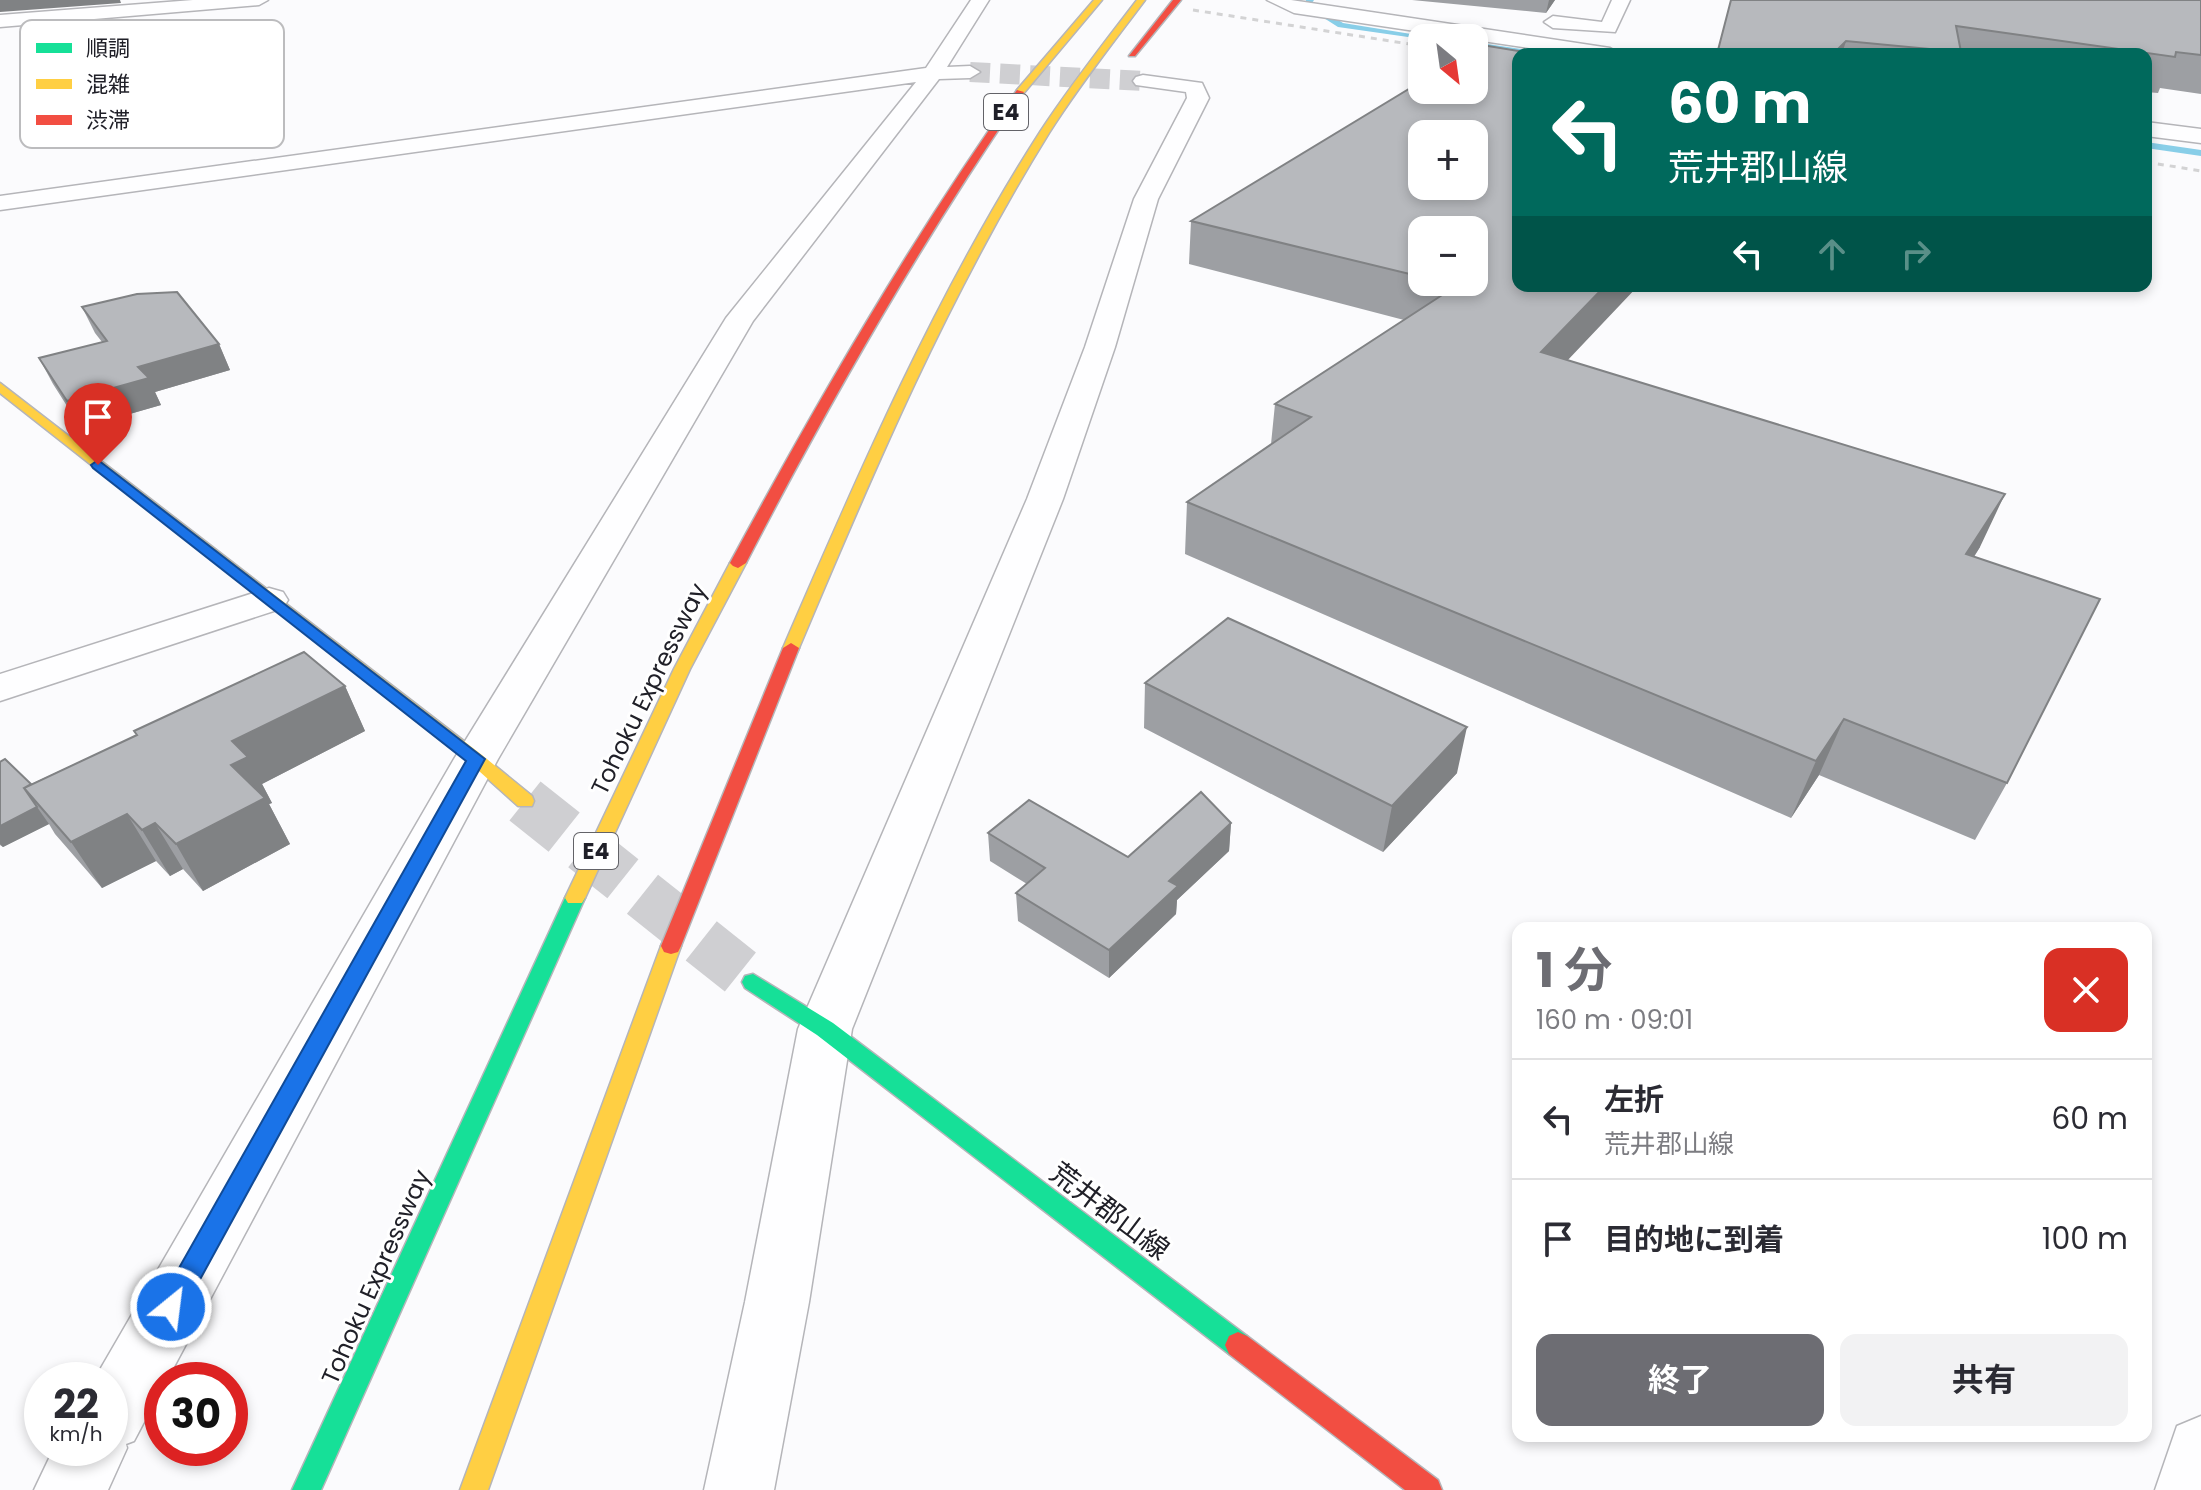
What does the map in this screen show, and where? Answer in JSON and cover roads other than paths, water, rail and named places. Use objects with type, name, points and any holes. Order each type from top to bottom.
[{"type":"main road","name":"Tohoku Expressway","points":[[306,1490],[682,669],[854,348],[925,232],[1026,84],[1098,0]]},
{"type":"main road","name":"E4","points":[[474,1490],[689,896],[783,664],[877,449],[986,230],[1074,86],[1141,0]]},
{"type":"main road","points":[[1134,72],[1177,0]]},
{"type":"main road","points":[[925,232],[959,149],[975,122]]},
{"type":"main road","points":[[986,230],[1043,175]]},
{"type":"main road","points":[[0,387],[476,759],[525,801]]},
{"type":"main road","name":"荒井郡山線","points":[[753,982],[825,1029],[1428,1490]]},
{"type":"street","points":[[45,17],[62,0]]},
{"type":"street","points":[[0,21],[259,0]]},
{"type":"street","points":[[128,1385],[476,759],[740,318],[933,73],[980,0]]},
{"type":"street","points":[[1276,0],[1294,8],[1569,48]]},
{"type":"street","points":[[1533,20],[1608,28],[1621,0]]},
{"type":"street","points":[[1384,4],[1429,8]]},
{"type":"street","points":[[0,203],[933,73],[970,72]]},
{"type":"street","points":[[739,1490],[777,1302],[825,1029],[1045,499],[1100,347],[1146,199],[1198,98],[1195,87],[1134,72]]},
{"type":"street","points":[[2152,130],[2201,136]]},
{"type":"street","points":[[0,688],[269,600]]},
{"type":"street","points":[[2190,1490],[2201,1450]]},
{"type":"street","points":[[69,1490],[83,1466]]},
{"type":"waterway","points":[[1310,0],[1308,4],[1341,25],[1408,35]]},
{"type":"waterway","points":[[1488,46],[1512,50]]},
{"type":"waterway","points":[[2152,146],[2201,153]]},
{"type":"tunnel","points":[[970,72],[1143,81]]},
{"type":"tunnel","points":[[525,801],[753,982]]},
{"type":"railway","points":[[1193,10],[1408,44]]},
{"type":"railway","points":[[2152,163],[2201,171]]}]
